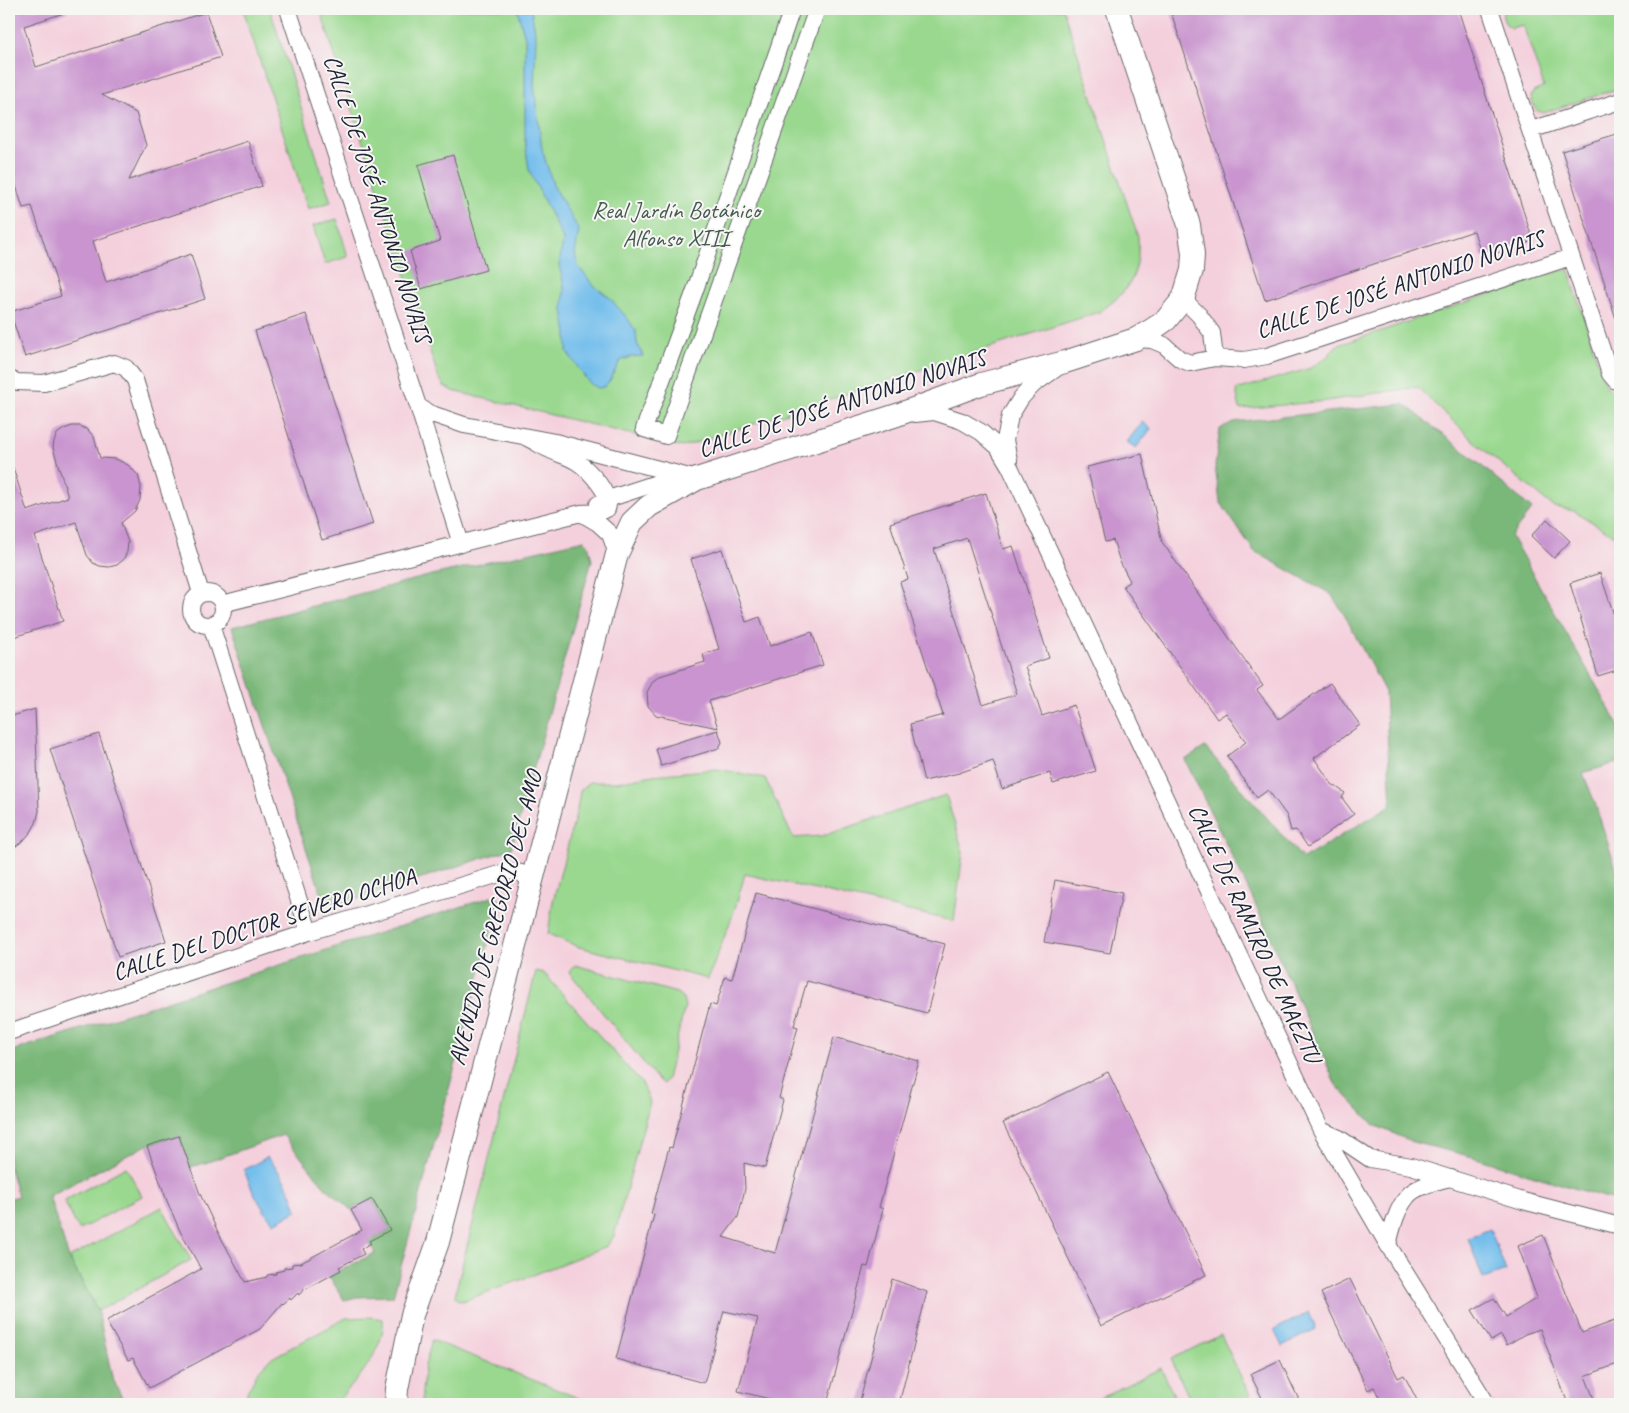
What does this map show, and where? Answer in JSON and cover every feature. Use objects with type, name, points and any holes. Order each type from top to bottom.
[{"type":"street","name":"CALLE DE JOSÉ ANTONIO NOVAIS","points":[[288,9],[418,406],[461,544]]},
{"type":"street","points":[[792,9],[694,292],[644,429],[646,434],[666,436],[817,9]]},
{"type":"street","name":"CALLE DE JOSÉ ANTONIO NOVAIS","points":[[418,406],[464,425],[555,442],[689,477],[897,416],[981,384],[1064,362],[1136,339],[1166,320],[1183,299],[1192,270],[1193,254],[1189,225],[1117,9]]},
{"type":"street","points":[[1490,9],[1610,374],[1616,381],[1620,382]]},
{"type":"street","points":[[1531,130],[1620,102]]},
{"type":"street","name":"CALLE DE JOSÉ ANTONIO NOVAIS","points":[[1136,339],[1152,340],[1164,345],[1180,359],[1190,363],[1215,358],[1244,360],[1267,356],[1571,258]]},
{"type":"street","points":[[1183,299],[1199,315],[1212,333],[1215,358]]},
{"type":"street","name":"CALLE DE RAMIRO DE MAEZTU","points":[[1010,467],[1005,440],[1010,416],[1021,398],[1033,385],[1064,362]]},
{"type":"street","points":[[9,379],[17,382],[44,383],[114,363],[126,368],[135,380],[201,593]]},
{"type":"street","name":"CALLE DE RAMIRO DE MAEZTU","points":[[897,416],[934,412],[962,421],[982,432],[998,447],[1010,467],[1321,1130],[1388,1246],[1487,1404]]},
{"type":"street","points":[[527,438],[576,461],[594,477],[608,499]]},
{"type":"street","points":[[222,604],[581,513],[608,499],[689,477]]},
{"type":"street","name":"AVENIDA DE GREGORIO DEL AMO","points":[[396,1404],[396,1389],[412,1315],[438,1242],[617,554],[632,522],[649,506],[689,477]]},
{"type":"street","points":[[581,513],[598,523],[610,534],[617,554]]},
{"type":"street","points":[[206,592],[216,596],[222,604],[223,609],[220,619],[211,624],[201,624],[193,618],[191,613],[191,603],[201,593],[206,592]]},
{"type":"street","points":[[211,624],[309,932]]},
{"type":"street","name":"CALLE DEL DOCTOR SEVERO OCHOA","points":[[9,1032],[309,932],[509,871],[521,873],[532,882]]},
{"type":"street","points":[[1321,1130],[1339,1138],[1370,1158],[1411,1166],[1524,1201],[1620,1226]]},
{"type":"street","points":[[1388,1246],[1397,1216],[1408,1195],[1426,1185],[1451,1178]]},
{"type":"shaded area","points":[[9,9],[1620,9],[1620,1404],[9,1404]]},
{"type":"green space","points":[[243,9],[270,9],[331,202],[308,209]]},
{"type":"green space","name":"Real Jardín Botánico Alfonso XIII","points":[[320,9],[1063,9],[1138,237],[1135,272],[1131,281],[1118,297],[1099,312],[683,447],[453,391],[444,386],[438,376]]},
{"type":"green space","points":[[1503,9],[1620,9],[1620,88],[1543,113],[1538,111],[1533,105],[1531,97],[1533,92],[1544,87],[1523,25],[1511,28],[1508,26],[1504,20]]},
{"type":"green space","points":[[337,219],[348,257],[325,264],[313,226]]},
{"type":"green space","points":[[1568,268],[1605,385],[1611,390],[1620,393],[1620,539],[1574,511],[1554,507],[1478,445],[1417,387],[1327,401],[1240,409],[1236,390],[1311,368],[1327,357],[1336,346]]},
{"type":"green space","points":[[1404,404],[1469,455],[1532,509],[1511,536],[1620,727],[1620,762],[1583,773],[1595,803],[1620,881],[1620,1201],[1473,1157],[1413,1142],[1374,1125],[1336,1085],[1250,893],[1185,760],[1205,747],[1303,859],[1391,805],[1385,692],[1345,616],[1331,594],[1254,551],[1220,502],[1215,466],[1220,429],[1233,422]]},
{"type":"green space","points":[[584,540],[588,544],[592,560],[511,849],[345,903],[330,902],[321,893],[232,627],[428,576]]},
{"type":"green space","points":[[717,769],[765,778],[793,838],[822,836],[946,795],[963,852],[954,921],[745,874],[734,912],[708,979],[579,947],[548,934],[553,901],[577,810],[580,791],[589,782],[617,782],[653,775]]},
{"type":"green space","points":[[491,897],[500,900],[393,1296],[358,1297],[344,1300],[329,1276],[375,1253],[369,1241],[390,1230],[372,1199],[351,1210],[324,1186],[283,1135],[190,1167],[179,1136],[147,1145],[49,1196],[69,1258],[98,1311],[112,1377],[125,1404],[9,1404],[9,1199],[18,1196],[9,1166],[9,1052]]},
{"type":"green space","points":[[575,965],[677,993],[683,998],[685,1006],[667,1079],[663,1084],[569,972]]},
{"type":"green space","points":[[536,971],[544,973],[643,1085],[650,1102],[614,1236],[607,1246],[463,1301],[458,1300],[455,1296],[456,1290]]},
{"type":"green space","points":[[126,1167],[142,1196],[79,1230],[64,1201]]},
{"type":"green space","points":[[162,1207],[191,1260],[98,1311],[69,1258]]},
{"type":"green space","points":[[370,1317],[383,1319],[380,1342],[368,1365],[335,1404],[247,1404],[247,1392],[257,1373],[270,1359],[346,1318]]},
{"type":"green space","points":[[1221,1335],[1254,1404],[1192,1404],[1171,1359]]},
{"type":"green space","points":[[432,1340],[591,1403],[421,1404],[424,1369]]},
{"type":"green space","points":[[1161,1368],[1178,1404],[1088,1404]]},
{"type":"water","points":[[517,9],[531,9],[536,38],[534,85],[542,149],[553,185],[579,230],[575,254],[578,266],[594,286],[609,297],[628,319],[636,331],[637,343],[643,356],[631,357],[620,361],[609,382],[604,387],[598,388],[589,383],[567,352],[567,334],[563,310],[564,287],[559,265],[563,239],[529,170],[525,142],[525,38]]},
{"type":"water","points":[[1142,422],[1151,429],[1136,448],[1127,442]]},
{"type":"water","points":[[267,1157],[285,1182],[297,1211],[274,1223],[257,1198],[244,1170]]},
{"type":"water","points":[[1490,1229],[1506,1271],[1483,1279],[1468,1238]]},
{"type":"water","points":[[1309,1312],[1316,1329],[1282,1346],[1274,1330]]},
{"type":"building","points":[[9,9],[66,9],[67,12],[24,26],[36,67],[206,12],[221,57],[102,95],[136,113],[146,145],[129,180],[248,141],[262,186],[93,241],[106,282],[191,254],[205,299],[25,357],[10,312],[61,296],[32,206],[23,208],[9,164]]},
{"type":"building","points":[[1170,9],[1458,9],[1533,241],[1482,258],[1474,231],[1265,300]]},
{"type":"building","points":[[1620,133],[1620,322],[1617,322],[1562,151]]},
{"type":"building","points":[[453,155],[486,270],[421,289],[410,251],[440,241],[418,165]]},
{"type":"building","points":[[306,314],[373,524],[322,540],[255,331]]},
{"type":"building","points":[[72,426],[80,426],[88,430],[94,437],[100,458],[116,459],[128,465],[138,475],[141,487],[140,500],[135,511],[121,523],[128,542],[127,552],[123,560],[117,565],[109,567],[93,563],[87,555],[76,522],[35,536],[63,621],[14,637],[9,620],[9,465],[12,465],[27,511],[68,497],[53,448],[57,434]]},
{"type":"building","points":[[1142,454],[1162,542],[1263,686],[1257,690],[1279,719],[1330,683],[1360,725],[1314,758],[1332,784],[1345,793],[1342,798],[1354,814],[1308,847],[1296,830],[1291,831],[1287,816],[1268,790],[1257,798],[1227,756],[1246,742],[1226,713],[1217,719],[1123,586],[1130,581],[1120,562],[1113,540],[1105,542],[1087,467]]},
{"type":"building","points":[[986,493],[1003,549],[1013,546],[1049,658],[1025,666],[1042,716],[1074,705],[1096,771],[1053,784],[1050,773],[1002,789],[993,761],[959,773],[924,781],[910,724],[943,715],[900,582],[908,579],[890,523]],"holes":[[[967,538],[1017,694],[983,705],[934,549]]]},
{"type":"building","points":[[1547,519],[1570,541],[1554,558],[1531,536]]},
{"type":"building","points":[[722,549],[746,622],[760,617],[770,646],[812,632],[823,665],[709,701],[718,728],[656,715],[648,706],[647,692],[653,681],[660,676],[705,662],[703,654],[719,649],[691,559]]},
{"type":"building","points":[[1600,573],[1620,633],[1620,669],[1598,676],[1570,583]]},
{"type":"building","points":[[35,709],[39,811],[31,832],[23,841],[9,851],[9,717]]},
{"type":"building","points":[[718,730],[722,742],[719,748],[661,766],[656,749]]},
{"type":"building","points":[[99,734],[166,941],[118,957],[50,749]]},
{"type":"building","points":[[1055,880],[1122,893],[1110,953],[1044,942]]},
{"type":"building","points":[[756,893],[945,944],[927,1013],[807,981],[794,1026],[798,1027],[779,1098],[783,1100],[765,1168],[744,1163],[745,1189],[738,1217],[723,1237],[775,1253],[834,1037],[919,1061],[879,1207],[883,1209],[868,1267],[864,1266],[827,1404],[789,1404],[738,1391],[758,1318],[724,1311],[704,1383],[616,1359],[654,1215],[651,1214],[669,1147],[672,1148],[710,1004],[716,1006],[725,977],[732,979]]},
{"type":"building","points":[[1108,1072],[1206,1275],[1101,1326],[1003,1123]]},
{"type":"building","points":[[179,1136],[200,1194],[245,1282],[276,1274],[276,1272],[284,1270],[284,1268],[292,1267],[292,1264],[301,1263],[362,1230],[351,1210],[372,1199],[390,1230],[369,1241],[371,1243],[361,1249],[364,1254],[339,1267],[341,1270],[305,1288],[299,1295],[298,1293],[291,1300],[290,1298],[282,1303],[260,1329],[149,1388],[133,1358],[128,1360],[106,1321],[201,1269],[180,1231],[147,1146]]},
{"type":"building","points":[[1543,1235],[1582,1333],[1620,1319],[1620,1363],[1585,1376],[1596,1404],[1568,1404],[1540,1329],[1525,1334],[1507,1345],[1501,1335],[1491,1341],[1472,1310],[1494,1298],[1506,1317],[1537,1298],[1518,1246]]},
{"type":"building","points":[[892,1279],[927,1292],[899,1404],[859,1404]]},
{"type":"building","points":[[1350,1279],[1398,1378],[1404,1375],[1419,1404],[1382,1404],[1374,1387],[1368,1390],[1321,1293]]},
{"type":"building","points":[[1280,1360],[1301,1404],[1265,1404],[1250,1374]]}]
